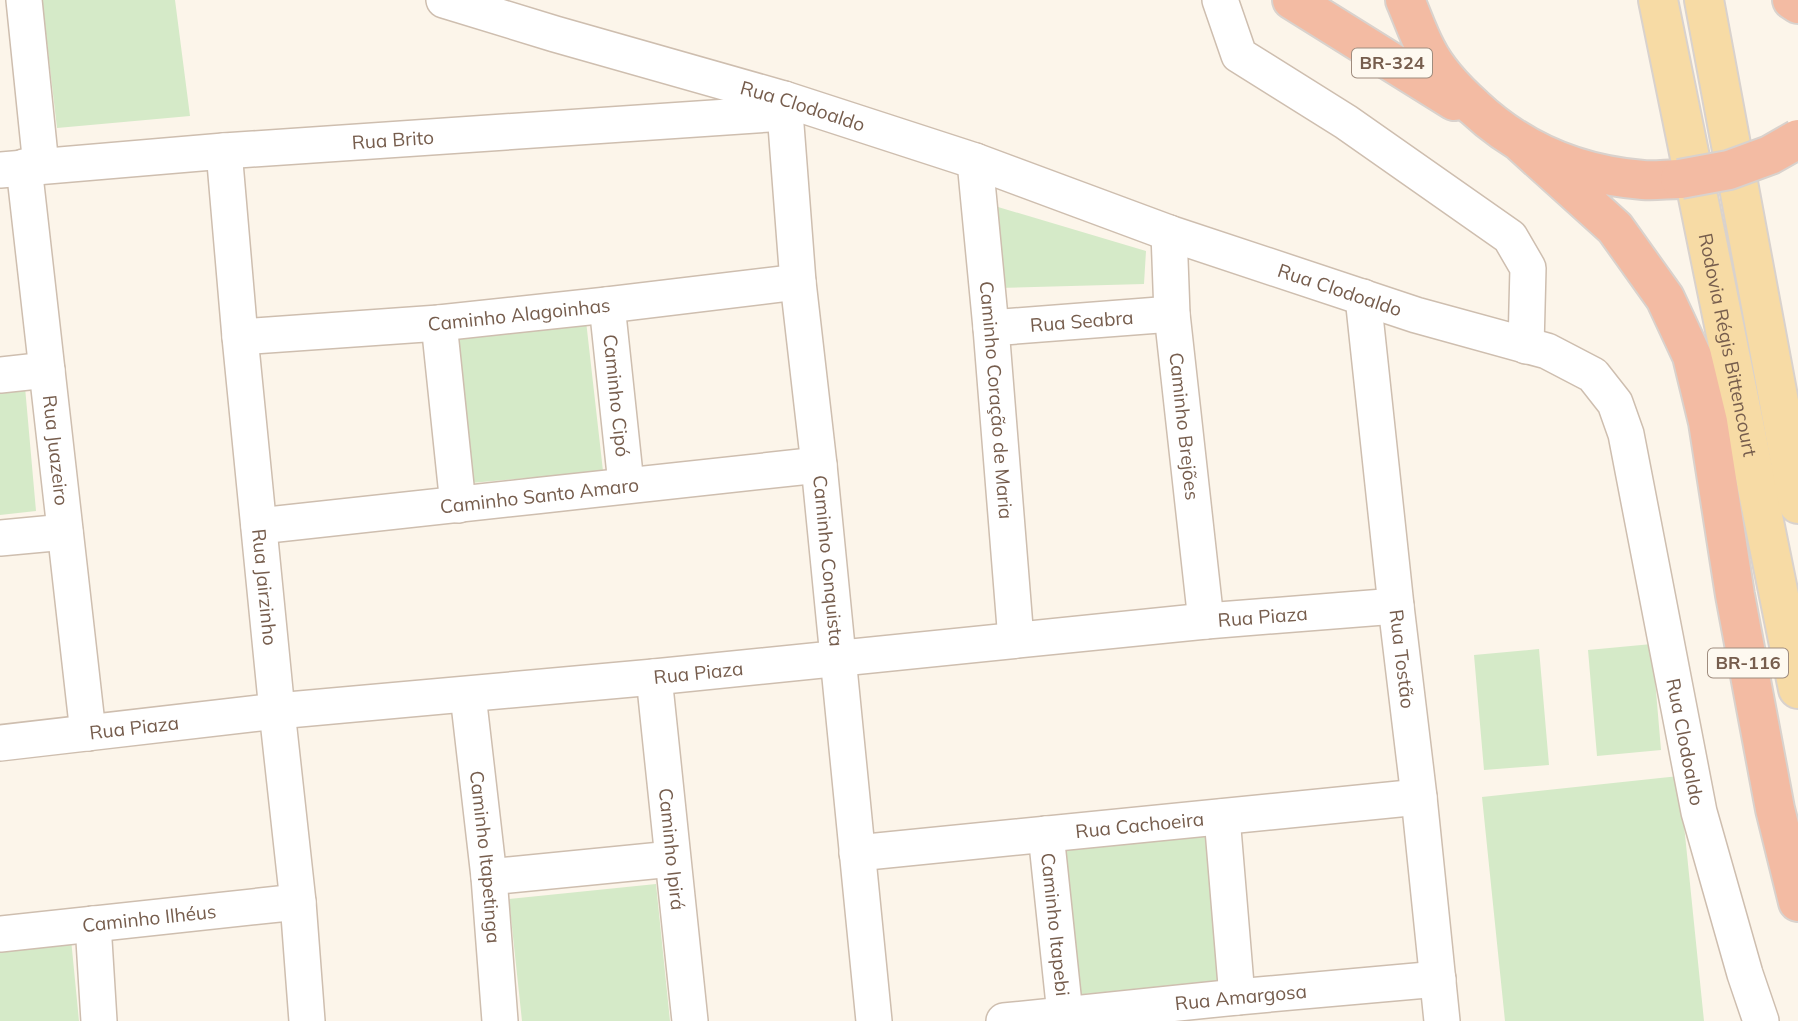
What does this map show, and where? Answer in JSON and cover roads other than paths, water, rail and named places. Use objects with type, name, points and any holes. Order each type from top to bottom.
[{"type":"highway","name":"BR-324","points":[[1292,0],[1507,135]]},
{"type":"highway","points":[[1405,0],[1427,51],[1456,91],[1507,135],[1560,163],[1602,175],[1644,180],[1681,179],[1729,170],[1770,155],[1798,139]]},
{"type":"highway","points":[[1792,0],[1798,5]]},
{"type":"highway","name":"BR-116","points":[[1507,135],[1615,228],[1665,299],[1692,356],[1708,422],[1735,595],[1775,809],[1798,902]]},
{"type":"main road","name":"Rodovia Régis Bittencourt","points":[[1658,0],[1798,689]]},
{"type":"main road","name":"Rodovia Régis Bittencourt","points":[[1704,0],[1798,504]]},
{"type":"street","name":"Rua Juazeiro","points":[[24,0],[22,168],[88,733]]},
{"type":"street","name":"Rua Clodoaldo","points":[[444,0],[784,106],[975,161],[1169,233],[1416,315],[1547,351],[1593,375],[1615,404],[1626,434],[1699,812],[1761,1021]]},
{"type":"street","points":[[1220,0],[1239,55],[1346,122],[1510,237],[1528,268],[1526,346]]},
{"type":"street","name":"Rua Brito","points":[[22,168],[784,106]]},
{"type":"street","name":"Caminho Conquista","points":[[784,106],[798,282],[819,465],[874,1021]]},
{"type":"street","name":"Rua Jairzinho","points":[[224,151],[240,337],[298,902],[307,1021]]},
{"type":"street","name":"Caminho Coração de Maria","points":[[975,161],[1016,640]]},
{"type":"street","name":"Caminho Brejões","points":[[1169,233],[1172,314],[1206,621]]},
{"type":"street","name":"Caminho Alagoinhas","points":[[240,337],[439,323],[798,282]]},
{"type":"street","name":"Rua Tostão","points":[[1363,297],[1442,1021]]},
{"type":"street","name":"Caminho Cipó","points":[[607,305],[626,484]]},
{"type":"street","name":"Rua Seabra","points":[[991,328],[1172,314]]},
{"type":"street","points":[[439,323],[458,505]]},
{"type":"street","points":[[0,376],[47,370]]},
{"type":"street","name":"Caminho Santo Amaro","points":[[259,526],[819,465]]},
{"type":"street","points":[[0,538],[65,532]]},
{"type":"street","name":"Rua Piaza","points":[[0,743],[277,711],[654,677],[1206,621],[1396,606]]},
{"type":"street","name":"Caminho Ipirá","points":[[654,677],[690,1021]]},
{"type":"street","name":"Caminho Itapetinga","points":[[468,695],[489,877],[500,1021]]},
{"type":"street","name":"Rua Cachoeira","points":[[857,853],[1419,797]]},
{"type":"street","points":[[1222,817],[1237,997]]},
{"type":"street","name":"Caminho Itapebi","points":[[1046,834],[1065,1014]]},
{"type":"street","points":[[489,877],[672,859]]},
{"type":"street","name":"Caminho Ilhéus","points":[[0,934],[298,902]]},
{"type":"street","points":[[93,924],[99,1021]]},
{"type":"street","name":"Rua Amargosa","points":[[1004,1021],[1438,979]]}]
